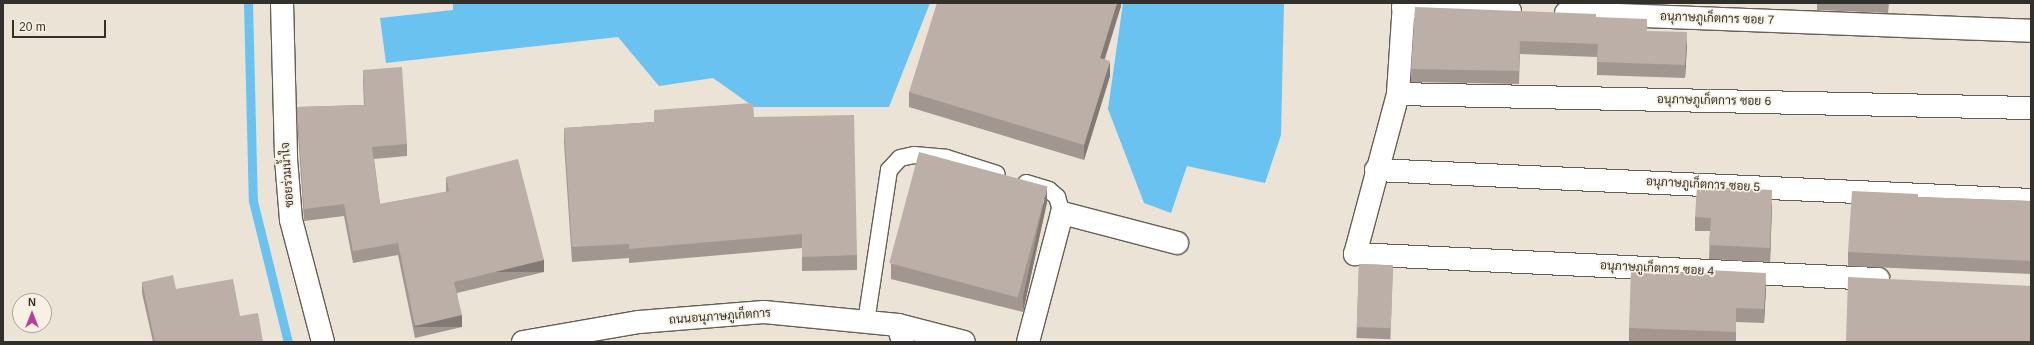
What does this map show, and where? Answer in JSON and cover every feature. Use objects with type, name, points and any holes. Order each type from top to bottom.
[{"type":"street","name":"ซอยร่วมน้ำใจ","points":[[282,3],[286,159],[291,220],[323,342]]},
{"type":"street","name":"อนุภาษภูเก็ตการ ซอย 7","points":[[1403,5],[1538,12],[2031,31]]},
{"type":"street","points":[[1376,170],[1398,94],[1403,5]]},
{"type":"street","name":"อนุภาษภูเก็ตการ ซอย 6","points":[[1398,94],[2031,108]]},
{"type":"street","name":"อนุภาษภูเก็ตการ ซอย 5","points":[[1376,170],[2031,200]]},
{"type":"street","name":"อนุภาษภูเก็ตการ ซอย 4","points":[[1376,170],[1355,254],[1896,280]]},
{"type":"street","points":[[1028,342],[1062,213],[1177,243]]},
{"type":"street","name":"ถนนอนุภาษภูเก็ตการ","points":[[523,342],[588,336],[639,322],[764,312],[866,322],[900,334],[964,342]]},
{"type":"lane","points":[[866,322],[883,199],[889,170],[900,158],[914,155],[946,158],[1049,190],[1056,197],[1062,213]]},
{"type":"water","points":[[453,3],[930,3],[889,107],[754,107],[713,78],[659,86],[618,37],[386,63],[380,18],[453,10]]},
{"type":"water","points":[[1123,3],[1284,3],[1281,135],[1265,183],[1187,166],[1171,213],[1144,203],[1108,109]]},
{"type":"building","points":[[937,3],[1117,3],[1100,58],[1110,61],[1084,145],[909,92]]},
{"type":"building","points":[[1415,7],[1596,14],[1596,17],[1647,19],[1647,31],[1687,32],[1685,65],[1597,62],[1598,44],[1520,41],[1519,71],[1411,69]]},
{"type":"building","points":[[402,67],[407,144],[372,147],[380,204],[449,191],[446,177],[518,159],[544,260],[454,282],[462,315],[415,326],[398,243],[353,251],[344,204],[304,209],[297,107],[365,105],[363,70]]},
{"type":"building","points":[[753,103],[754,117],[854,115],[857,255],[802,257],[802,234],[629,249],[629,244],[572,247],[564,128],[654,122],[654,110]]},
{"type":"building","points":[[919,152],[1047,186],[1018,298],[889,263]]},
{"type":"building","points":[[1697,186],[1772,190],[1770,248],[1709,245],[1711,218],[1695,217]]},
{"type":"building","points":[[1852,191],[1918,194],[1918,197],[2031,201],[2031,261],[1848,252]]},
{"type":"building","points":[[1359,264],[1393,265],[1391,328],[1357,327]]},
{"type":"building","points":[[1631,270],[1708,273],[1708,270],[1766,273],[1764,309],[1736,308],[1736,332],[1629,328]]},
{"type":"building","points":[[173,275],[176,289],[233,279],[240,316],[258,313],[263,342],[155,342],[142,282]]},
{"type":"building","points":[[1848,277],[2031,286],[2031,342],[1846,342]]},
{"type":"waterway","points":[[248,3],[253,201],[288,342]]}]
